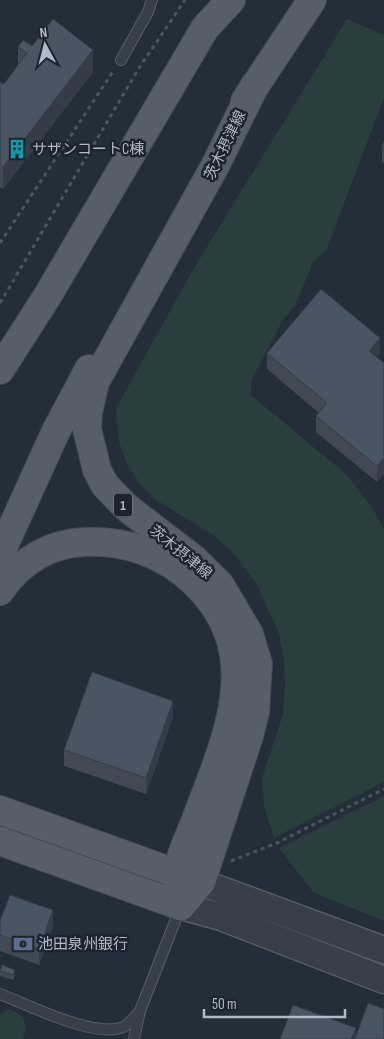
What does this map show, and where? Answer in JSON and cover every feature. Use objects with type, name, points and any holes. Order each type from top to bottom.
[{"type":"main road","points":[[0,370],[48,295],[205,28],[231,0]]},
{"type":"main road","name":"茨木摂津線","points":[[0,554],[71,401],[255,85],[312,0]]},
{"type":"main road","name":"茨木摂津線","points":[[189,878],[255,712],[258,664],[256,652],[234,605],[212,575],[182,549],[136,516],[105,484],[96,470],[90,449],[87,429],[88,412],[95,382],[215,166],[255,85]]},
{"type":"main road","points":[[0,350],[16,325],[48,295]]},
{"type":"main road","name":"茨木摂津線","points":[[0,591],[11,576],[25,564],[51,549],[79,542],[110,543],[144,550],[179,569],[199,587],[218,612],[233,652],[236,679],[234,707],[181,906]]},
{"type":"main road","points":[[0,810],[189,878]]},
{"type":"main road","points":[[0,841],[181,906]]},
{"type":"street","points":[[189,878],[384,950]]},
{"type":"street","points":[[181,906],[221,917],[384,980]]},
{"type":"lane","points":[[121,60],[148,12],[152,0]]},
{"type":"lane","points":[[134,1039],[140,1011],[181,906]]},
{"type":"lane","points":[[0,994],[81,1025],[106,1031],[124,1027],[140,1011]]},
{"type":"path","points":[[0,303],[139,68],[185,0]]},
{"type":"path","points":[[0,243],[121,60]]},
{"type":"path","points":[[228,863],[277,843],[384,789]]},
{"type":"green space","points":[[347,19],[384,35],[384,98],[326,251],[313,262],[295,306],[283,320],[251,381],[251,395],[346,474],[372,507],[384,530],[384,782],[274,838],[264,806],[262,778],[283,714],[284,659],[278,631],[256,583],[234,554],[213,535],[156,500],[140,484],[126,462],[119,442],[116,408],[194,268]]},
{"type":"green space","points":[[384,796],[384,921],[314,893],[279,848]]},
{"type":"green space","points":[[8,1009],[18,1013],[24,1020],[25,1034],[23,1039],[0,1039],[0,1014]]},
{"type":"building","name":"サザンコートC棟","points":[[53,19],[93,50],[3,167],[0,165],[0,82],[4,84],[27,53],[18,47],[23,40],[32,46]]},
{"type":"building","points":[[321,289],[380,338],[369,351],[384,363],[384,458],[377,466],[316,416],[327,403],[267,353]]},
{"type":"building","points":[[92,672],[173,701],[146,778],[64,750]]},
{"type":"building","points":[[10,895],[53,910],[39,949],[0,935],[0,921]]},
{"type":"building","points":[[2,965],[15,970],[13,975],[0,971]]},
{"type":"building","points":[[368,1003],[384,1009],[384,1039],[355,1039]]},
{"type":"building","points":[[293,1005],[356,1028],[351,1039],[280,1039]]},
{"type":"place","name":"サザンコートC棟","points":[[17,149]]},
{"type":"place","name":"池田泉州銀行","points":[[23,944]]}]
